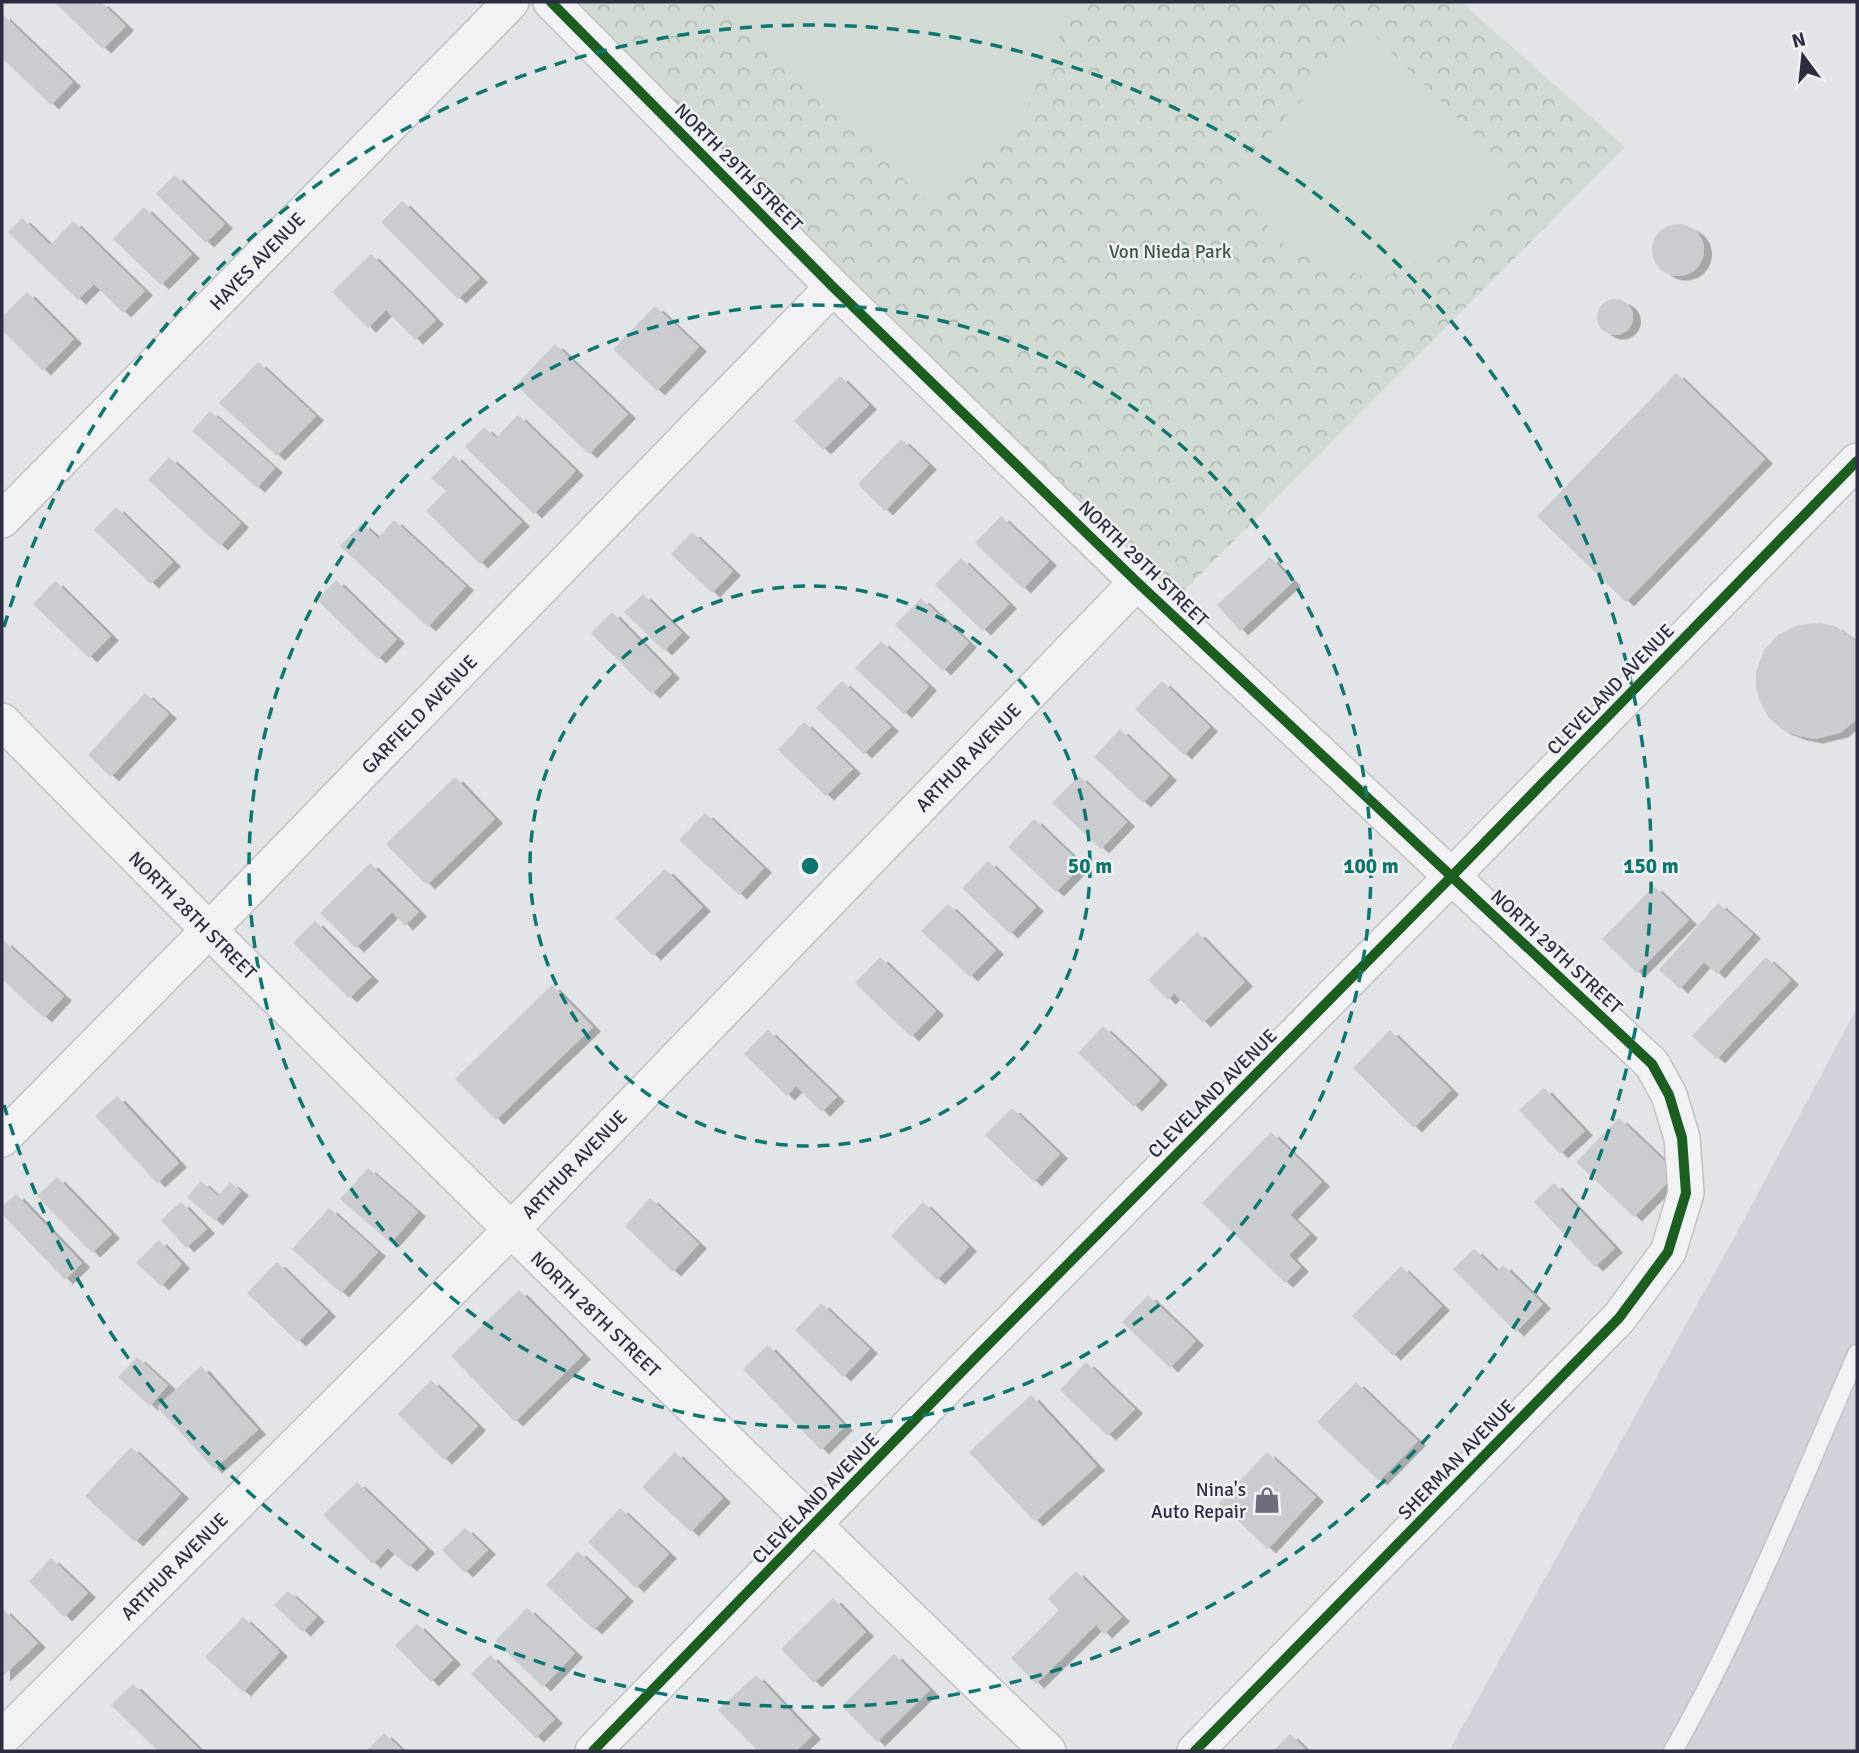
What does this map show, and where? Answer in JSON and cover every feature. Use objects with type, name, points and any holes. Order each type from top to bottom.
[{"type":"street","name":"HAYES AVENUE","points":[[2,520],[511,2]]},
{"type":"street","name":"NORTH 29TH STREET","points":[[551,2],[833,287],[1137,582],[1652,1064],[1669,1096],[1682,1138],[1684,1160]]},
{"type":"street","name":"GARFIELD AVENUE","points":[[2,1139],[208,931],[833,287]]},
{"type":"street","name":"CLEVELAND AVENUE","points":[[593,1751],[985,1347],[1452,876],[1857,461]]},
{"type":"street","name":"ARTHUR AVENUE","points":[[2,1738],[510,1231],[1137,582]]},
{"type":"street","name":"NORTH 28TH STREET","points":[[2,721],[208,931],[510,1231],[1048,1751]]},
{"type":"street","name":"SHERMAN AVENUE","points":[[1195,1751],[1619,1318],[1668,1252],[1686,1193],[1684,1160]]},
{"type":"lane","points":[[1673,1751],[1695,1712],[1765,1565],[1857,1354]]},
{"type":"shaded area","points":[[1857,1008],[1857,1751],[1449,1751],[1740,1227]]},
{"type":"green space","name":"Von Nieda Park","points":[[569,2],[1461,2],[1625,147],[1170,605]]},
{"type":"green space","points":[[722,2],[1069,2],[1072,10],[1022,118],[933,208]]},
{"type":"green space","points":[[1369,30],[1517,177],[1458,239],[1378,281],[1292,252],[1226,180]]},
{"type":"building","points":[[54,2],[101,2],[126,26],[103,49]]},
{"type":"building","points":[[2,14],[73,82],[51,105],[2,58]]},
{"type":"building","points":[[175,175],[225,224],[206,243],[156,194]]},
{"type":"building","points":[[402,201],[480,278],[458,299],[381,222]]},
{"type":"building","points":[[144,207],[192,254],[161,285],[113,239]]},
{"type":"building","points":[[22,218],[50,245],[73,221],[145,291],[123,313],[94,284],[78,300],[8,232]]},
{"type":"building","points":[[1678,224],[1697,231],[1704,250],[1697,269],[1678,276],[1659,269],[1652,250],[1659,231]]},
{"type":"building","points":[[371,254],[436,320],[415,340],[386,310],[368,328],[332,292]]},
{"type":"building","points":[[27,292],[74,339],[43,371],[2,330],[2,317]]},
{"type":"building","points":[[1615,299],[1628,304],[1633,317],[1628,330],[1615,335],[1602,330],[1597,317],[1602,304]]},
{"type":"building","points":[[655,306],[699,347],[657,391],[613,349]]},
{"type":"building","points":[[555,344],[628,414],[589,454],[516,385]]},
{"type":"building","points":[[258,362],[316,416],[277,456],[219,403]]},
{"type":"building","points":[[1676,373],[1765,459],[1626,602],[1537,516]]},
{"type":"building","points":[[840,376],[869,405],[823,450],[794,421]]},
{"type":"building","points":[[210,411],[275,468],[257,488],[192,431]]},
{"type":"building","points":[[518,415],[576,471],[534,514],[465,447],[484,427],[496,438]]},
{"type":"building","points":[[901,439],[929,465],[885,511],[858,484]]},
{"type":"building","points":[[454,455],[522,522],[480,564],[426,511],[446,491],[431,478]]},
{"type":"building","points":[[169,457],[241,523],[220,546],[148,480]]},
{"type":"building","points":[[116,507],[173,562],[151,584],[94,530]]},
{"type":"building","points":[[1001,516],[1049,561],[1023,589],[975,543]]},
{"type":"building","points":[[394,520],[466,586],[428,627],[340,546],[362,523],[378,538]]},
{"type":"building","points":[[692,532],[733,571],[712,593],[671,554]]},
{"type":"building","points":[[1270,557],[1293,582],[1240,631],[1217,605]]},
{"type":"building","points":[[961,558],[1009,604],[983,631],[935,585]]},
{"type":"building","points":[[336,580],[397,639],[378,659],[317,600]]},
{"type":"building","points":[[55,581],[111,636],[89,658],[33,604]]},
{"type":"building","points":[[643,594],[682,633],[664,651],[624,612]]},
{"type":"building","points":[[921,598],[969,643],[943,671],[895,625]]},
{"type":"building","points":[[612,612],[672,674],[652,694],[591,633]]},
{"type":"building","points":[[1821,623],[1835,626],[1857,642],[1857,719],[1840,733],[1815,739],[1783,730],[1769,718],[1760,702],[1756,672],[1764,650],[1778,635],[1798,625]]},
{"type":"building","points":[[881,641],[929,686],[904,714],[855,668]]},
{"type":"building","points":[[842,681],[891,727],[864,754],[816,708]]},
{"type":"building","points":[[1162,681],[1210,727],[1184,755],[1135,709]]},
{"type":"building","points":[[145,693],[169,714],[111,777],[88,755]]},
{"type":"building","points":[[804,722],[853,769],[826,796],[778,750]]},
{"type":"building","points":[[1120,729],[1169,776],[1143,803],[1094,757]]},
{"type":"building","points":[[1079,776],[1127,822],[1101,849],[1052,803]]},
{"type":"building","points":[[455,777],[495,819],[427,885],[386,844]]},
{"type":"building","points":[[705,813],[764,868],[739,895],[679,840]]},
{"type":"building","points":[[1034,819],[1082,865],[1056,892],[1008,847]]},
{"type":"building","points":[[988,861],[1036,907],[1010,934],[962,888]]},
{"type":"building","points":[[370,863],[419,912],[405,926],[392,912],[356,948],[320,913]]},
{"type":"building","points":[[665,869],[703,907],[653,956],[615,918]]},
{"type":"building","points":[[1654,886],[1689,920],[1637,973],[1602,939]]},
{"type":"building","points":[[1718,903],[1753,934],[1717,974],[1704,962],[1680,989],[1659,970]]},
{"type":"building","points":[[948,904],[996,950],[970,977],[921,931]]},
{"type":"building","points":[[315,921],[371,977],[349,998],[293,943]]},
{"type":"building","points":[[1197,932],[1245,982],[1203,1023],[1174,993],[1168,1000],[1148,980]]},
{"type":"building","points":[[3,940],[64,996],[44,1018],[2,979]]},
{"type":"building","points":[[880,957],[936,1011],[911,1037],[855,983]]},
{"type":"building","points":[[1766,957],[1791,980],[1717,1059],[1692,1036]]},
{"type":"building","points":[[552,985],[593,1027],[496,1120],[455,1079]]},
{"type":"building","points":[[1103,1026],[1160,1080],[1134,1107],[1078,1053]]},
{"type":"building","points":[[768,1030],[837,1097],[822,1112],[796,1086],[787,1096],[744,1054]]},
{"type":"building","points":[[1390,1030],[1451,1090],[1414,1128],[1353,1068]]},
{"type":"building","points":[[1544,1088],[1585,1131],[1560,1154],[1519,1110]]},
{"type":"building","points":[[117,1096],[179,1163],[157,1183],[95,1116]]},
{"type":"building","points":[[1012,1108],[1060,1154],[1034,1182],[985,1135]]},
{"type":"building","points":[[1619,1118],[1677,1173],[1634,1217],[1576,1162]]},
{"type":"building","points":[[1271,1132],[1322,1182],[1290,1215],[1310,1234],[1289,1255],[1301,1267],[1285,1283],[1202,1203]]},
{"type":"building","points":[[368,1168],[418,1212],[391,1243],[340,1199]]},
{"type":"building","points":[[57,1177],[112,1234],[92,1253],[37,1196]]},
{"type":"building","points":[[201,1181],[218,1196],[230,1182],[241,1191],[215,1221],[187,1197]]},
{"type":"building","points":[[1554,1183],[1615,1248],[1595,1267],[1534,1202]]},
{"type":"building","points":[[16,1194],[82,1263],[65,1280],[2,1214],[2,1207]]},
{"type":"building","points":[[650,1198],[699,1244],[673,1272],[625,1226]]},
{"type":"building","points":[[181,1202],[207,1229],[186,1248],[161,1220]]},
{"type":"building","points":[[923,1202],[969,1247],[937,1280],[891,1236]]},
{"type":"building","points":[[329,1208],[378,1252],[341,1293],[292,1249]]},
{"type":"building","points":[[159,1240],[182,1264],[161,1286],[136,1263]]},
{"type":"building","points":[[1474,1249],[1497,1271],[1503,1265],[1543,1304],[1516,1332],[1453,1269]]},
{"type":"building","points":[[277,1262],[328,1312],[298,1342],[247,1293]]},
{"type":"building","points":[[1401,1266],[1442,1306],[1393,1356],[1352,1316]]},
{"type":"building","points":[[519,1290],[583,1355],[515,1422],[451,1356]]},
{"type":"building","points":[[1148,1295],[1196,1341],[1170,1368],[1122,1322]]},
{"type":"building","points":[[821,1303],[870,1349],[843,1377],[795,1330]]},
{"type":"building","points":[[768,1345],[845,1426],[821,1450],[743,1369]]},
{"type":"building","points":[[137,1357],[168,1385],[150,1406],[118,1377]]},
{"type":"building","points":[[1086,1362],[1135,1409],[1108,1436],[1060,1390]]},
{"type":"building","points":[[201,1366],[258,1430],[214,1469],[157,1407]]},
{"type":"building","points":[[431,1380],[478,1426],[444,1460],[398,1414]]},
{"type":"building","points":[[1356,1382],[1418,1441],[1379,1481],[1317,1422]]},
{"type":"building","points":[[1031,1395],[1097,1466],[1035,1522],[969,1452]]},
{"type":"building","points":[[131,1447],[181,1494],[135,1542],[85,1496]]},
{"type":"building","points":[[675,1452],[723,1498],[691,1532],[642,1487]]},
{"type":"building","name":"Nina's Auto Repair","points":[[1267,1452],[1316,1497],[1268,1549],[1219,1503]]},
{"type":"building","points":[[357,1482],[427,1549],[409,1567],[388,1548],[373,1564],[323,1515]]},
{"type":"building","points":[[620,1508],[669,1554],[636,1588],[588,1542]]},
{"type":"building","points":[[465,1528],[488,1550],[465,1573],[442,1550]]},
{"type":"building","points":[[578,1551],[626,1597],[594,1630],[546,1585]]},
{"type":"building","points":[[51,1558],[88,1593],[64,1617],[29,1581]]},
{"type":"building","points":[[1076,1571],[1122,1617],[1104,1634],[1096,1625],[1036,1684],[1011,1658],[1059,1610],[1048,1599]]},
{"type":"building","points":[[288,1591],[317,1617],[303,1632],[274,1605]]},
{"type":"building","points":[[833,1598],[866,1632],[814,1683],[781,1649]]},
{"type":"building","points":[[2,1608],[38,1643],[2,1677]]},
{"type":"building","points":[[527,1608],[575,1653],[543,1687],[495,1641]]},
{"type":"building","points":[[243,1617],[280,1652],[243,1692],[205,1657]]},
{"type":"building","points":[[417,1624],[453,1660],[431,1682],[395,1645]]},
{"type":"building","points":[[894,1654],[930,1690],[877,1742],[842,1706]]},
{"type":"building","points":[[490,1655],[555,1719],[536,1738],[471,1674]]},
{"type":"building","points":[[756,1675],[813,1735],[796,1751],[758,1751],[718,1710]]},
{"type":"building","points":[[133,1684],[201,1751],[158,1751],[111,1705]]},
{"type":"building","points":[[384,1733],[403,1751],[366,1751]]},
{"type":"building","points":[[1290,1734],[1307,1751],[1273,1751]]},
{"type":"cycle path","points":[[551,2],[833,287],[1137,582],[1652,1064],[1669,1095],[1682,1138],[1686,1193],[1668,1252],[1619,1318],[1195,1751]]},
{"type":"cycle path","points":[[593,1751],[976,1357],[1452,876],[1857,461]]},
{"type":"place","name":"Nina's Auto Repair","points":[[1267,1500]]}]
